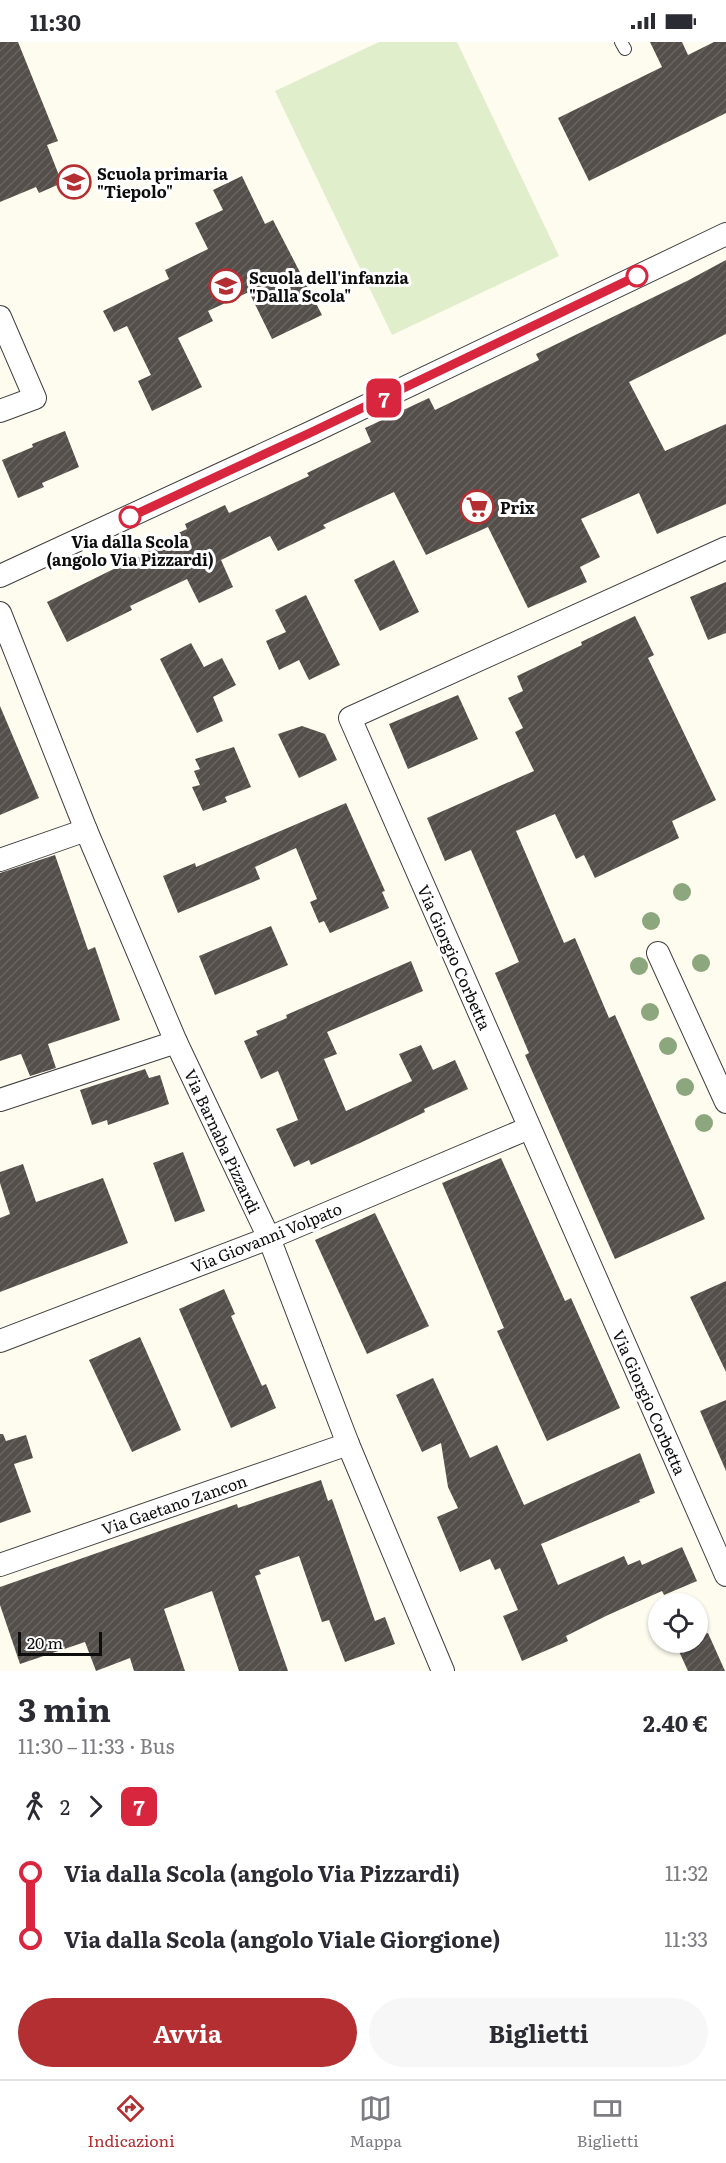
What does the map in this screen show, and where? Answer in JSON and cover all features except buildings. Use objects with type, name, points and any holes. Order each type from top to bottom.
[{"type":"street","points":[[0,576],[314,431],[726,234]]},
{"type":"street","points":[[0,317],[35,398],[0,411]]},
{"type":"street","name":"Via Giorgio Corbetta","points":[[726,548],[350,718],[726,1575]]},
{"type":"street","name":"Via Barnaba Pizzardi","points":[[0,613],[86,830],[176,1042],[269,1238],[348,1444],[443,1671]]},
{"type":"street","points":[[0,860],[86,830]]},
{"type":"street","points":[[658,953],[726,1102]]},
{"type":"street","points":[[0,1100],[176,1042]]},
{"type":"street","name":"Via Giovanni Volpato","points":[[0,1341],[269,1238],[529,1128]]},
{"type":"street","name":"Via Gaetano Zancon","points":[[0,1565],[348,1444]]},
{"type":"green space","points":[[379,42],[457,42],[559,256],[392,335],[275,91]]},
{"type":"bus line","name":"7","points":[[130,517],[637,276]]},
{"type":"place","name":"Scuola primaria \"Tiepolo\"","points":[[74,182]]},
{"type":"place","name":"Scuola dell'infanzia \"Dalla Scola\"","points":[[226,286]]},
{"type":"place","name":"Prix","points":[[477,507]]},
{"type":"place","name":"Via dalla Scola (angolo Via Pizzardi)","points":[[130,517]]}]
